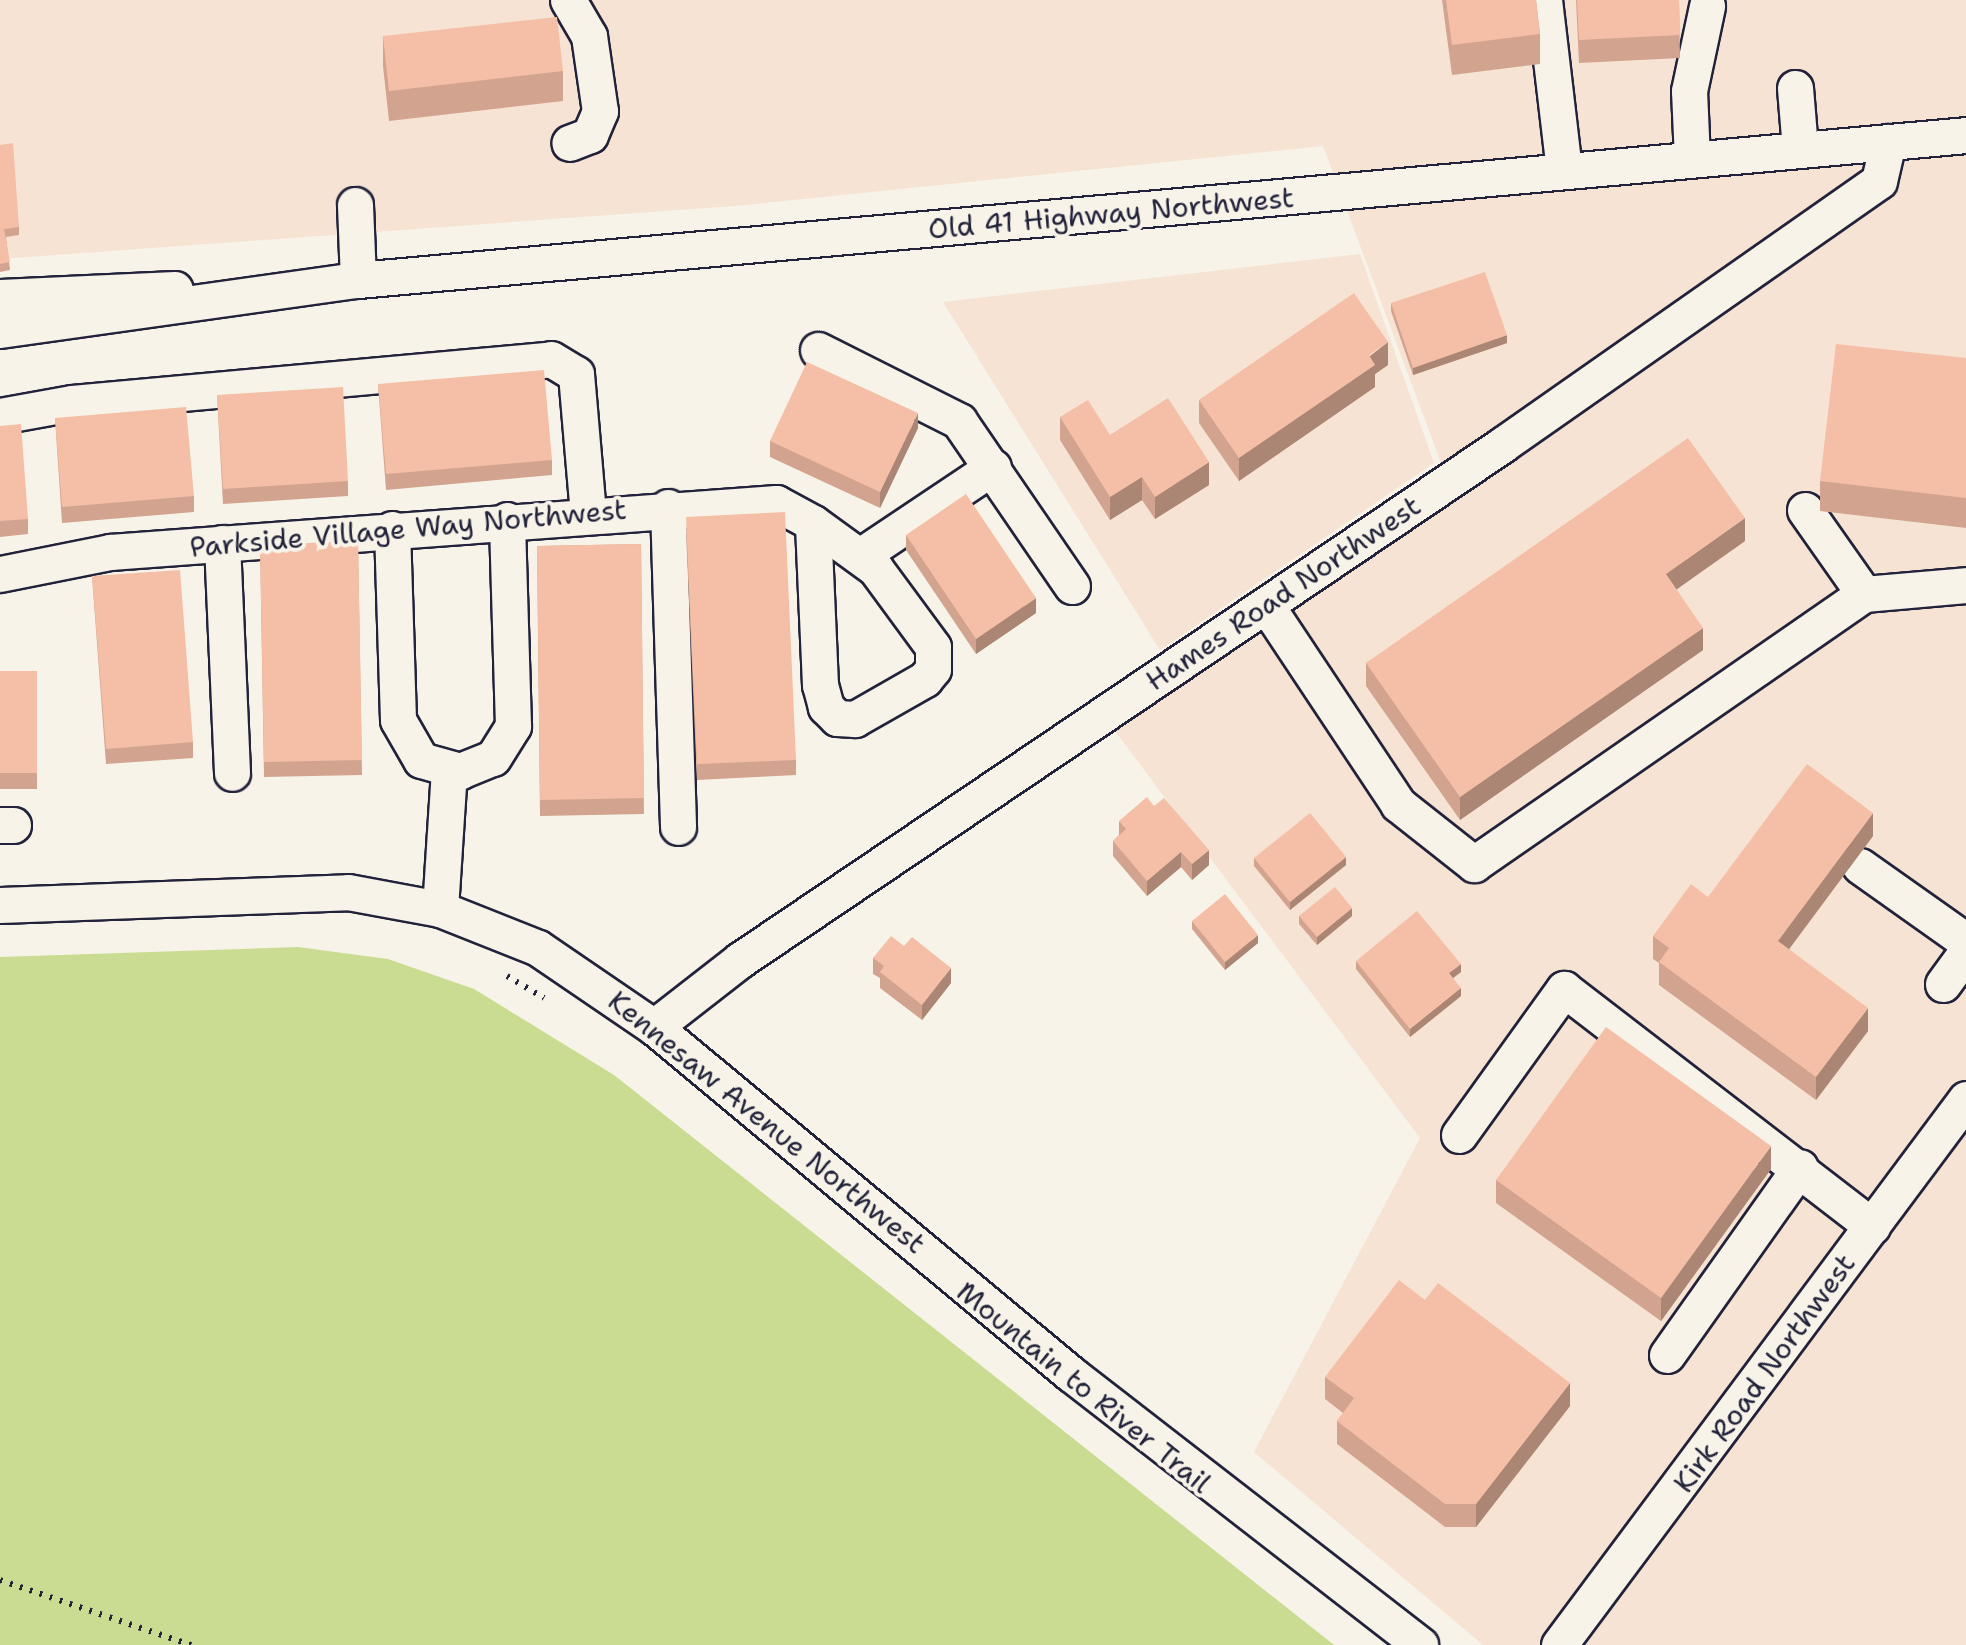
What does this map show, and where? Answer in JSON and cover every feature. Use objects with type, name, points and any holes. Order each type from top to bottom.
[{"type":"street","points":[[568,0],[589,36],[600,111],[590,135],[570,143]]},
{"type":"street","points":[[1544,0],[1564,170]]},
{"type":"street","points":[[1692,159],[1688,91],[1707,6]]},
{"type":"street","points":[[1795,88],[1800,149]]},
{"type":"street","name":"Old 41 Highway Northwest","points":[[0,330],[358,280],[1966,136]]},
{"type":"street","name":"Hames Road Northwest","points":[[654,1026],[740,960],[1266,605],[1878,181],[1888,142]]},
{"type":"street","points":[[355,204],[358,280]]},
{"type":"street","name":"Old 41 Highway Northwest","points":[[0,297],[149,288],[256,292]]},
{"type":"street","points":[[818,350],[952,415],[993,467],[1072,586]]},
{"type":"street","points":[[0,416],[91,402],[551,358],[576,374],[588,514]]},
{"type":"street","points":[[860,556],[993,467]]},
{"type":"street","name":"Parkside Village Way Northwest","points":[[0,574],[110,552],[668,507],[776,504],[813,522],[860,556],[916,616],[933,647],[933,669],[880,707],[837,718],[826,708],[820,685],[813,522]]},
{"type":"street","points":[[668,507],[678,827]]},
{"type":"street","points":[[1805,510],[1864,594]]},
{"type":"street","points":[[392,530],[398,720],[421,760],[449,771],[493,758],[513,726],[507,520]]},
{"type":"street","points":[[222,543],[232,773]]},
{"type":"street","points":[[1266,605],[1322,655],[1398,804],[1474,864],[1864,594],[1966,585]]},
{"type":"street","points":[[440,909],[449,771]]},
{"type":"street","points":[[1860,866],[1966,941]]},
{"type":"street","name":"Kennesaw Avenue Northwest","points":[[0,905],[266,890],[348,892],[440,909],[538,948],[654,1026],[1070,1374],[1420,1645]]},
{"type":"street","points":[[1943,984],[1966,952]]},
{"type":"street","points":[[1459,1136],[1564,988],[1872,1226]]},
{"type":"street","name":"Kirk Road Northwest","points":[[1559,1645],[1966,1099]]},
{"type":"street","points":[[1667,1354],[1800,1167]]},
{"type":"path","points":[[486,968],[554,1004]]},
{"type":"path","points":[[0,1580],[191,1645]]},
{"type":"shaded area","points":[[0,0],[1966,0],[1966,1645],[1483,1645],[1254,1452],[1420,1138],[1112,727],[1453,495],[1323,146],[735,206],[0,259]]},
{"type":"shaded area","points":[[1360,254],[1434,463],[1160,650],[943,302]]},
{"type":"green space","points":[[298,947],[388,959],[474,989],[614,1075],[1334,1645],[0,1645],[0,957]]},
{"type":"building","points":[[1446,0],[1536,0],[1540,34],[1452,45]]},
{"type":"building","points":[[1577,0],[1679,0],[1680,35],[1579,40]]},
{"type":"building","points":[[557,17],[563,71],[389,91],[383,36]]},
{"type":"building","points":[[13,143],[19,227],[4,229],[10,262],[0,264],[0,145]]},
{"type":"building","points":[[1485,272],[1507,335],[1413,368],[1391,303]]},
{"type":"building","points":[[1354,293],[1388,342],[1369,355],[1375,365],[1239,458],[1199,400]]},
{"type":"building","points":[[1836,344],[1966,358],[1966,498],[1820,481]]},
{"type":"building","points":[[807,362],[918,413],[880,492],[770,441]]},
{"type":"building","points":[[544,370],[552,460],[386,474],[378,384]]},
{"type":"building","points":[[343,387],[348,481],[223,489],[217,395]]},
{"type":"building","points":[[1168,398],[1209,462],[1155,497],[1142,477],[1110,497],[1060,417],[1088,400],[1110,435]]},
{"type":"building","points":[[186,407],[194,496],[62,507],[55,418]]},
{"type":"building","points":[[21,424],[28,519],[0,521],[0,426]]},
{"type":"building","points":[[1688,438],[1745,518],[1666,574],[1703,628],[1460,797],[1366,663]]},
{"type":"building","points":[[966,494],[1036,598],[976,639],[906,535]]},
{"type":"building","points":[[785,512],[796,760],[697,764],[686,517]]},
{"type":"building","points":[[358,542],[362,760],[264,762],[260,544]]},
{"type":"building","points":[[641,544],[644,798],[540,800],[537,546]]},
{"type":"building","points":[[180,570],[193,742],[106,749],[92,576]]},
{"type":"building","points":[[0,671],[37,671],[37,773],[0,773]]},
{"type":"building","points":[[1807,764],[1873,813],[1778,941],[1868,1008],[1816,1077],[1659,962],[1669,948],[1653,936],[1691,884],[1708,897]]},
{"type":"building","points":[[1147,797],[1154,806],[1164,798],[1209,850],[1192,864],[1181,852],[1147,881],[1113,841],[1126,829],[1119,821]]},
{"type":"building","points":[[1310,813],[1346,857],[1290,902],[1254,858]]},
{"type":"building","points":[[1335,887],[1352,908],[1317,937],[1299,916]]},
{"type":"building","points":[[1225,894],[1258,935],[1225,962],[1192,921]]},
{"type":"building","points":[[1417,911],[1461,964],[1449,973],[1461,988],[1410,1029],[1356,961]]},
{"type":"building","points":[[891,936],[904,946],[912,937],[951,968],[922,1005],[880,972],[884,966],[873,958]]},
{"type":"building","points":[[1606,1027],[1771,1146],[1661,1298],[1496,1180]]},
{"type":"building","points":[[1399,1280],[1425,1300],[1438,1283],[1570,1383],[1476,1504],[1445,1504],[1337,1421],[1354,1398],[1325,1377]]}]
